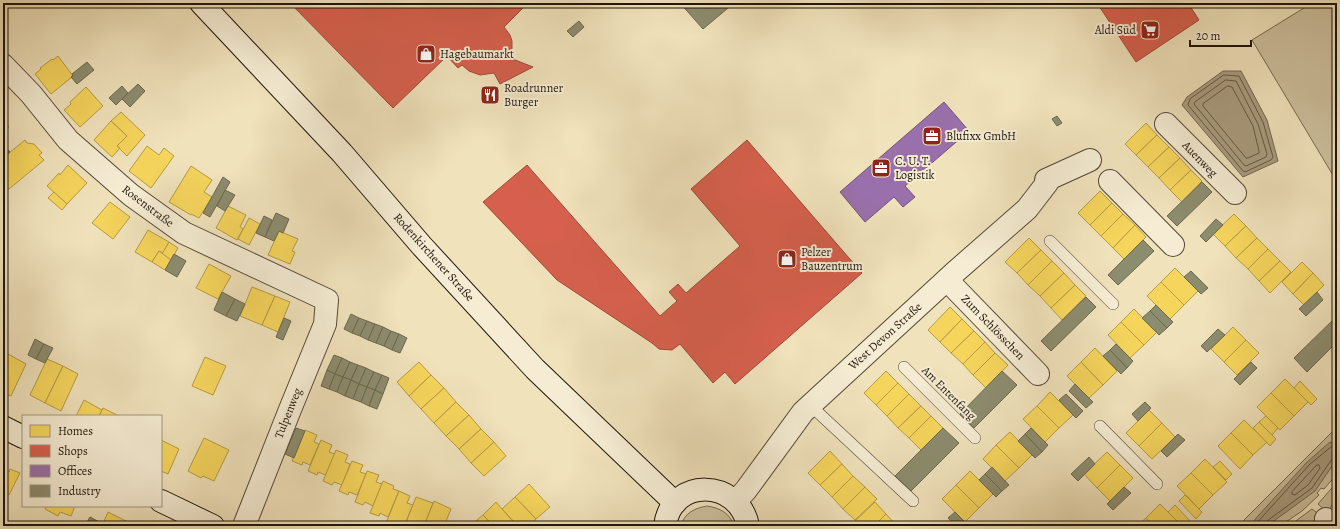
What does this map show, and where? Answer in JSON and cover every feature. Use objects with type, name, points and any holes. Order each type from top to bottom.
[{"type":"street","name":"Rodenkirchener Straße","points":[[201,3],[342,153],[435,260],[536,369],[675,503]]},
{"type":"street","name":"Rosenstraße","points":[[3,65],[31,94],[68,140],[131,195],[184,233],[327,300]]},
{"type":"street","name":"Auenweg","points":[[1166,124],[1234,194]]},
{"type":"street","name":"West Devon Straße","points":[[736,501],[746,490],[803,412],[810,405],[1027,209],[1046,181],[1090,160]]},
{"type":"street","points":[[1110,181],[1173,245]]},
{"type":"street","name":"Zum Schlösschen","points":[[947,280],[1038,374]]},
{"type":"street","name":"Tulpenweg","points":[[244,526],[325,324],[327,300]]},
{"type":"street","points":[[3,427],[22,436]]},
{"type":"street","points":[[665,526],[667,515],[675,503],[683,496],[707,489],[721,492],[736,501],[744,513],[748,526]]},
{"type":"street","points":[[162,501],[213,526]]},
{"type":"lane","points":[[1050,241],[1113,304]]},
{"type":"lane","name":"Am Entenfang","points":[[904,367],[975,438]]},
{"type":"lane","points":[[810,405],[913,501]]},
{"type":"lane","points":[[1100,426],[1157,484]]},
{"type":"shaded area","points":[[1312,3],[1337,3],[1337,182],[1252,40]]},
{"type":"shaded area","points":[[1337,427],[1337,474],[1324,489],[1321,488],[1317,493],[1319,495],[1302,511],[1280,526],[1238,526]]},
{"type":"shaded area","points":[[1337,482],[1337,498],[1327,512],[1318,504]]},
{"type":"shaded area","points":[[707,506],[716,508],[727,514],[734,526],[681,526],[682,521],[687,514],[698,508]]},
{"type":"shaded area","points":[[1312,509],[1324,518],[1319,526],[1289,526]]},
{"type":"water","points":[[1223,71],[1241,71],[1267,120],[1278,161],[1243,177],[1182,105],[1187,97]]},
{"type":"water","points":[[1330,442],[1337,445],[1337,459],[1315,491],[1267,526],[1249,526],[1307,462]]},
{"type":"building: Homes","points":[[58,56],[73,76],[51,94],[35,74],[41,69],[40,68]]},
{"type":"building: Homes","points":[[86,87],[103,106],[80,127],[64,110]]},
{"type":"building: Homes","points":[[121,112],[145,135],[127,156],[117,146],[127,136],[111,121]]},
{"type":"building: Homes","points":[[3,120],[9,127],[3,132]]},
{"type":"building: Homes","points":[[111,121],[127,136],[117,146],[120,148],[112,157],[94,140]]},
{"type":"building: Homes","points":[[1146,123],[1157,135],[1136,155],[1125,144]]},
{"type":"building: Homes","points":[[1157,135],[1169,147],[1148,167],[1136,155]]},
{"type":"building: Homes","points":[[25,140],[27,143],[34,144],[42,153],[39,155],[44,160],[9,189],[5,188],[3,186],[3,158]]},
{"type":"building: Homes","points":[[147,146],[159,155],[164,148],[174,156],[151,188],[129,171]]},
{"type":"building: Homes","points":[[1169,147],[1180,158],[1159,178],[1148,167]]},
{"type":"building: Homes","points":[[1180,158],[1191,170],[1170,190],[1159,178]]},
{"type":"building: Homes","points":[[68,165],[87,183],[67,204],[47,186],[59,173],[60,175]]},
{"type":"building: Homes","points":[[191,166],[212,180],[204,192],[212,197],[199,218],[169,202]]},
{"type":"building: Homes","points":[[1191,170],[1202,181],[1182,202],[1170,190]]},
{"type":"building: Homes","points":[[1100,191],[1112,203],[1090,225],[1078,213]]},
{"type":"building: Homes","points":[[54,192],[67,204],[62,210],[48,198]]},
{"type":"building: Homes","points":[[110,202],[130,217],[113,239],[92,223]]},
{"type":"building: Homes","points":[[1112,203],[1123,214],[1101,236],[1090,225]]},
{"type":"building: Homes","points":[[228,206],[246,215],[240,227],[243,229],[237,240],[216,228]]},
{"type":"building: Homes","points":[[1123,214],[1135,225],[1113,248],[1101,236]]},
{"type":"building: Homes","points":[[1234,214],[1246,226],[1225,246],[1213,234]]},
{"type":"building: Homes","points":[[249,218],[260,224],[249,245],[238,239]]},
{"type":"building: Homes","points":[[1135,225],[1146,237],[1124,259],[1113,248]]},
{"type":"building: Homes","points":[[1246,226],[1257,238],[1236,258],[1225,246]]},
{"type":"building: Homes","points":[[148,230],[169,242],[163,253],[159,251],[152,262],[135,252]]},
{"type":"building: Homes","points":[[279,231],[298,239],[292,251],[295,252],[290,264],[268,255]]},
{"type":"building: Homes","points":[[1029,238],[1041,250],[1017,273],[1005,262]]},
{"type":"building: Homes","points":[[1257,238],[1268,249],[1248,269],[1236,258]]},
{"type":"building: Homes","points":[[169,242],[178,248],[171,260],[162,254]]},
{"type":"building: Homes","points":[[1268,249],[1280,261],[1259,281],[1248,269]]},
{"type":"building: Homes","points":[[1041,250],[1052,261],[1028,285],[1017,273]]},
{"type":"building: Homes","points":[[159,251],[171,260],[165,270],[152,262]]},
{"type":"building: Homes","points":[[1052,261],[1064,273],[1040,296],[1028,285]]},
{"type":"building: Homes","points":[[1280,261],[1291,272],[1270,293],[1259,281]]},
{"type":"building: Homes","points":[[1302,262],[1313,273],[1293,294],[1282,282]]},
{"type":"building: Homes","points":[[209,264],[231,276],[218,299],[196,288]]},
{"type":"building: Homes","points":[[1175,268],[1198,291],[1184,305],[1161,282]]},
{"type":"building: Homes","points":[[1064,273],[1075,285],[1051,308],[1040,296]]},
{"type":"building: Homes","points":[[1313,273],[1324,285],[1304,305],[1293,294]]},
{"type":"building: Homes","points":[[1161,282],[1184,305],[1170,319],[1147,296]]},
{"type":"building: Homes","points":[[1075,285],[1086,296],[1062,320],[1051,308]]},
{"type":"building: Homes","points":[[252,287],[275,296],[262,325],[240,316]]},
{"type":"building: Homes","points":[[275,296],[290,302],[278,332],[262,325]]},
{"type":"building: Homes","points":[[950,307],[962,319],[940,342],[928,330]]},
{"type":"building: Homes","points":[[1134,309],[1157,332],[1144,345],[1121,322]]},
{"type":"building: Homes","points":[[962,319],[974,331],[951,353],[940,342]]},
{"type":"building: Homes","points":[[1121,322],[1144,345],[1130,358],[1108,335]]},
{"type":"building: Homes","points":[[1233,327],[1246,340],[1224,362],[1211,349]]},
{"type":"building: Homes","points":[[974,331],[985,342],[963,364],[951,353]]},
{"type":"building: Homes","points":[[1246,340],[1259,353],[1237,375],[1224,362]]},
{"type":"building: Homes","points":[[985,342],[995,353],[973,375],[963,364]]},
{"type":"building: Homes","points":[[1095,348],[1117,371],[1103,385],[1081,362]]},
{"type":"building: Homes","points":[[995,353],[1008,365],[986,388],[973,375]]},
{"type":"building: Homes","points":[[8,354],[26,364],[11,396],[3,393],[3,364]]},
{"type":"building: Homes","points":[[205,357],[226,366],[213,395],[192,386]]},
{"type":"building: Homes","points":[[47,359],[63,366],[45,403],[30,395]]},
{"type":"building: Homes","points":[[419,362],[431,375],[409,396],[397,382]]},
{"type":"building: Homes","points":[[1081,362],[1103,385],[1089,398],[1067,376]]},
{"type":"building: Homes","points":[[63,366],[78,374],[61,411],[45,403]]},
{"type":"building: Homes","points":[[886,371],[898,383],[876,405],[864,393]]},
{"type":"building: Homes","points":[[431,375],[444,388],[421,409],[409,396]]},
{"type":"building: Homes","points":[[1285,379],[1308,402],[1294,416],[1271,393]]},
{"type":"building: Homes","points":[[1300,381],[1317,399],[1311,405],[1294,388]]},
{"type":"building: Homes","points":[[898,383],[909,394],[887,416],[876,405]]},
{"type":"building: Homes","points":[[444,388],[456,402],[434,423],[421,409]]},
{"type":"building: Homes","points":[[1050,392],[1073,415],[1059,428],[1037,406]]},
{"type":"building: Homes","points":[[1271,393],[1294,416],[1280,430],[1257,407]]},
{"type":"building: Homes","points":[[909,394],[921,406],[898,428],[887,416]]},
{"type":"building: Homes","points":[[84,400],[102,410],[100,415],[76,415]]},
{"type":"building: Homes","points":[[456,402],[469,415],[446,436],[434,423]]},
{"type":"building: Homes","points":[[921,406],[931,416],[909,438],[898,428]]},
{"type":"building: Homes","points":[[1037,406],[1059,428],[1045,442],[1023,419]]},
{"type":"building: Homes","points":[[103,408],[117,415],[100,415]]},
{"type":"building: Homes","points":[[1149,410],[1162,423],[1139,446],[1126,433]]},
{"type":"building: Homes","points":[[469,415],[481,429],[459,449],[446,436]]},
{"type":"building: Homes","points":[[931,416],[943,428],[921,450],[909,438]]},
{"type":"building: Homes","points":[[1266,416],[1278,428],[1272,435],[1259,422]]},
{"type":"building: Homes","points":[[1244,420],[1267,442],[1253,455],[1231,433]]},
{"type":"building: Homes","points":[[1259,422],[1276,439],[1270,446],[1253,428]]},
{"type":"building: Homes","points":[[1162,423],[1175,437],[1152,459],[1139,446]]},
{"type":"building: Homes","points":[[481,429],[494,442],[471,463],[459,449]]},
{"type":"building: Homes","points":[[305,430],[317,435],[314,442],[319,444],[310,465],[303,462],[302,465],[292,461]]},
{"type":"building: Homes","points":[[1010,432],[1032,455],[1019,468],[996,445]]},
{"type":"building: Homes","points":[[1231,433],[1253,455],[1240,469],[1218,446]]},
{"type":"building: Homes","points":[[204,438],[229,450],[214,481],[203,476],[201,478],[188,471]]},
{"type":"building: Homes","points":[[162,440],[179,449],[168,474],[162,471]]},
{"type":"building: Homes","points":[[321,440],[332,445],[329,452],[335,454],[326,475],[318,472],[317,475],[308,471]]},
{"type":"building: Homes","points":[[494,442],[506,456],[484,476],[471,463]]},
{"type":"building: Homes","points":[[996,445],[1019,468],[1005,481],[983,459]]},
{"type":"building: Homes","points":[[336,450],[348,455],[345,462],[350,464],[342,485],[334,482],[332,485],[323,481]]},
{"type":"building: Homes","points":[[830,451],[842,464],[820,485],[808,473]]},
{"type":"building: Homes","points":[[1107,452],[1120,465],[1097,488],[1084,474]]},
{"type":"building: Homes","points":[[1205,459],[1227,482],[1213,495],[1191,473]]},
{"type":"building: Homes","points":[[352,461],[363,465],[360,472],[366,474],[357,495],[349,492],[348,495],[339,491]]},
{"type":"building: Homes","points":[[1220,461],[1232,474],[1226,480],[1213,467]]},
{"type":"building: Homes","points":[[842,464],[853,476],[832,497],[820,485]]},
{"type":"building: Homes","points":[[1120,465],[1133,478],[1110,501],[1097,488]]},
{"type":"building: Homes","points":[[3,469],[9,472],[10,469],[20,473],[9,495],[6,494],[3,501]]},
{"type":"building: Homes","points":[[367,471],[379,475],[376,482],[382,484],[373,506],[365,502],[363,505],[355,502]]},
{"type":"building: Homes","points":[[970,471],[993,494],[979,508],[956,485]]},
{"type":"building: Homes","points":[[1191,473],[1213,495],[1199,509],[1177,486]]},
{"type":"building: Homes","points":[[853,476],[865,487],[843,509],[832,497]]},
{"type":"building: Homes","points":[[383,481],[394,486],[393,489],[399,491],[388,517],[380,513],[379,516],[370,513]]},
{"type":"building: Homes","points":[[529,484],[550,507],[536,519],[515,497]]},
{"type":"building: Homes","points":[[956,485],[979,508],[965,522],[942,499]]},
{"type":"building: Homes","points":[[865,487],[877,499],[855,520],[843,509]]},
{"type":"building: Homes","points":[[399,491],[410,496],[407,503],[413,505],[404,526],[396,523],[393,526],[386,523]]},
{"type":"building: Homes","points":[[1185,495],[1202,512],[1196,519],[1179,501]]},
{"type":"building: Homes","points":[[416,497],[433,503],[424,526],[405,525]]},
{"type":"building: Homes","points":[[515,497],[536,519],[529,526],[518,526],[502,509]]},
{"type":"building: Homes","points":[[434,501],[451,509],[444,526],[424,526]]},
{"type":"building: Homes","points":[[496,502],[516,525],[515,526],[493,526],[483,515]]},
{"type":"building: Homes","points":[[875,502],[886,514],[874,526],[856,526],[853,523]]},
{"type":"building: Homes","points":[[1160,504],[1182,526],[1154,526],[1146,518]]},
{"type":"building: Homes","points":[[1175,505],[1192,523],[1189,526],[1182,526],[1168,512]]},
{"type":"building: Homes","points":[[46,507],[75,507],[71,516],[60,512],[58,516],[45,509]]},
{"type":"building: Homes","points":[[108,512],[136,526],[102,526]]},
{"type":"building: Homes","points":[[886,514],[897,526],[874,526]]},
{"type":"building: Homes","points":[[483,515],[493,526],[470,526]]},
{"type":"building: Homes","points":[[1146,518],[1154,526],[1137,526]]},
{"type":"building: Shops","name":"Hagebaumarkt","points":[[290,3],[528,3],[504,27],[510,35],[512,41],[510,58],[533,67],[500,84],[494,73],[480,75],[469,71],[462,65],[458,68],[447,56],[393,108]]},
{"type":"building: Shops","name":"Aldi Süd","points":[[1097,3],[1188,3],[1199,20],[1136,62]]},
{"type":"building: Shops","name":"Pelzer Bauzentrum","points":[[747,140],[862,273],[735,384],[725,372],[713,383],[680,344],[672,350],[659,349],[557,280],[483,202],[527,165],[660,316],[677,301],[669,292],[678,284],[686,293],[740,246],[691,189]]},
{"type":"building: Offices","points":[[944,102],[969,131],[905,186],[915,197],[903,207],[894,197],[865,222],[840,192]]},
{"type":"building: Industry","points":[[680,3],[734,3],[703,29]]},
{"type":"building: Industry","points":[[1009,3],[1020,3],[1012,8]]},
{"type":"building: Industry","points":[[579,21],[584,27],[573,37],[567,31]]},
{"type":"building: Industry","points":[[87,62],[94,70],[77,84],[71,77],[73,76],[72,74]]},
{"type":"building: Industry","points":[[138,84],[145,91],[130,107],[122,99]]},
{"type":"building: Industry","points":[[122,86],[128,93],[116,105],[109,98]]},
{"type":"building: Industry","points":[[1057,116],[1062,123],[1057,126],[1052,119]]},
{"type":"building: Industry","points":[[3,145],[10,152],[3,158]]},
{"type":"building: Industry","points":[[223,177],[230,182],[210,217],[203,213]]},
{"type":"building: Industry","points":[[1202,182],[1212,192],[1177,226],[1167,216]]},
{"type":"building: Industry","points":[[225,190],[235,195],[225,211],[217,206]]},
{"type":"building: Industry","points":[[276,213],[289,219],[283,233],[279,231],[274,241],[265,237]]},
{"type":"building: Industry","points":[[264,216],[272,220],[265,237],[256,233]]},
{"type":"building: Industry","points":[[1216,219],[1223,225],[1206,242],[1200,236]]},
{"type":"building: Industry","points":[[1143,240],[1154,251],[1118,285],[1108,275]]},
{"type":"building: Industry","points":[[174,254],[186,261],[177,277],[165,270]]},
{"type":"building: Industry","points":[[1191,271],[1208,288],[1201,294],[1184,277]]},
{"type":"building: Industry","points":[[222,292],[235,299],[226,316],[214,310]]},
{"type":"building: Industry","points":[[1317,292],[1323,300],[1306,316],[1299,309]]},
{"type":"building: Industry","points":[[1086,297],[1096,307],[1051,351],[1041,341]]},
{"type":"building: Industry","points":[[235,299],[245,304],[237,321],[226,316]]},
{"type":"building: Industry","points":[[1156,305],[1173,322],[1167,328],[1150,311]]},
{"type":"building: Industry","points":[[1150,311],[1167,328],[1159,335],[1142,318]]},
{"type":"building: Industry","points":[[351,314],[359,318],[352,333],[344,329]]},
{"type":"building: Industry","points":[[1337,316],[1337,342],[1307,372],[1294,358]]},
{"type":"building: Industry","points":[[284,318],[291,321],[283,340],[276,337]]},
{"type":"building: Industry","points":[[359,318],[367,321],[360,336],[352,333]]},
{"type":"building: Industry","points":[[367,321],[375,324],[368,340],[360,336]]},
{"type":"building: Industry","points":[[375,324],[383,327],[376,343],[368,340]]},
{"type":"building: Industry","points":[[383,327],[391,331],[384,346],[376,343]]},
{"type":"building: Industry","points":[[1218,329],[1225,335],[1207,352],[1201,346]]},
{"type":"building: Industry","points":[[391,331],[399,334],[392,350],[384,346]]},
{"type":"building: Industry","points":[[399,334],[407,338],[400,353],[392,350]]},
{"type":"building: Industry","points":[[35,339],[44,344],[36,359],[28,355]]},
{"type":"building: Industry","points":[[44,344],[53,348],[45,363],[36,359]]},
{"type":"building: Industry","points":[[1116,344],[1133,361],[1127,368],[1110,350]]},
{"type":"building: Industry","points":[[1110,350],[1127,368],[1121,374],[1103,356]]},
{"type":"building: Industry","points":[[334,355],[342,358],[335,374],[327,370]]},
{"type":"building: Industry","points":[[342,358],[350,362],[343,377],[335,374]]},
{"type":"building: Industry","points":[[350,362],[358,365],[351,380],[343,377]]},
{"type":"building: Industry","points":[[1251,362],[1257,368],[1240,385],[1234,379]]},
{"type":"building: Industry","points":[[358,365],[366,368],[359,384],[351,380]]},
{"type":"building: Industry","points":[[366,368],[374,372],[367,387],[359,384]]},
{"type":"building: Industry","points":[[327,370],[335,374],[329,389],[321,386]]},
{"type":"building: Industry","points":[[1002,371],[1017,385],[974,428],[960,414]]},
{"type":"building: Industry","points":[[374,372],[382,375],[375,390],[367,387]]},
{"type":"building: Industry","points":[[335,374],[343,377],[337,392],[329,389]]},
{"type":"building: Industry","points":[[382,375],[389,378],[383,394],[375,390]]},
{"type":"building: Industry","points":[[343,377],[351,380],[345,396],[337,392]]},
{"type":"building: Industry","points":[[351,380],[359,384],[353,399],[345,396]]},
{"type":"building: Industry","points":[[359,384],[367,387],[361,402],[353,399]]},
{"type":"building: Industry","points":[[1075,384],[1093,402],[1086,408],[1069,391]]},
{"type":"building: Industry","points":[[367,387],[375,390],[369,406],[361,402]]},
{"type":"building: Industry","points":[[375,390],[383,394],[377,409],[369,406]]},
{"type":"building: Industry","points":[[1066,394],[1083,411],[1076,418],[1059,400]]},
{"type":"building: Industry","points":[[1145,402],[1151,408],[1138,421],[1132,414]]},
{"type":"building: Industry","points":[[296,428],[305,431],[294,458],[285,454]]},
{"type":"building: Industry","points":[[943,428],[959,443],[911,491],[895,476]]},
{"type":"building: Industry","points":[[1031,428],[1048,445],[1042,452],[1025,434]]},
{"type":"building: Industry","points":[[1025,434],[1042,452],[1035,458],[1018,441]]},
{"type":"building: Industry","points":[[1178,434],[1185,440],[1167,457],[1161,451]]},
{"type":"building: Industry","points":[[1089,457],[1095,464],[1078,481],[1071,474]]},
{"type":"building: Industry","points":[[992,467],[1009,485],[1002,491],[985,474]]},
{"type":"building: Industry","points":[[985,474],[1002,491],[996,497],[979,480]]},
{"type":"building: Industry","points":[[1124,487],[1131,493],[1113,510],[1107,504]]},
{"type":"building: Industry","points":[[955,512],[969,526],[956,526],[948,518]]},
{"type":"building: Industry","points":[[90,517],[103,524],[102,526],[85,526]]},
{"type":"building: Industry","points":[[1024,521],[1028,526],[1019,526]]},
{"type":"place","name":"Aldi Süd","points":[[1150,30]]},
{"type":"place","name":"Hagebaumarkt","points":[[426,54]]},
{"type":"place","name":"Roadrunner Burger","points":[[490,95]]},
{"type":"place","name":"Blufixx GmbH","points":[[932,136]]},
{"type":"place","name":"C. U. T. Logistik","points":[[881,168]]},
{"type":"place","name":"Pelzer Bauzentrum","points":[[787,259]]}]
